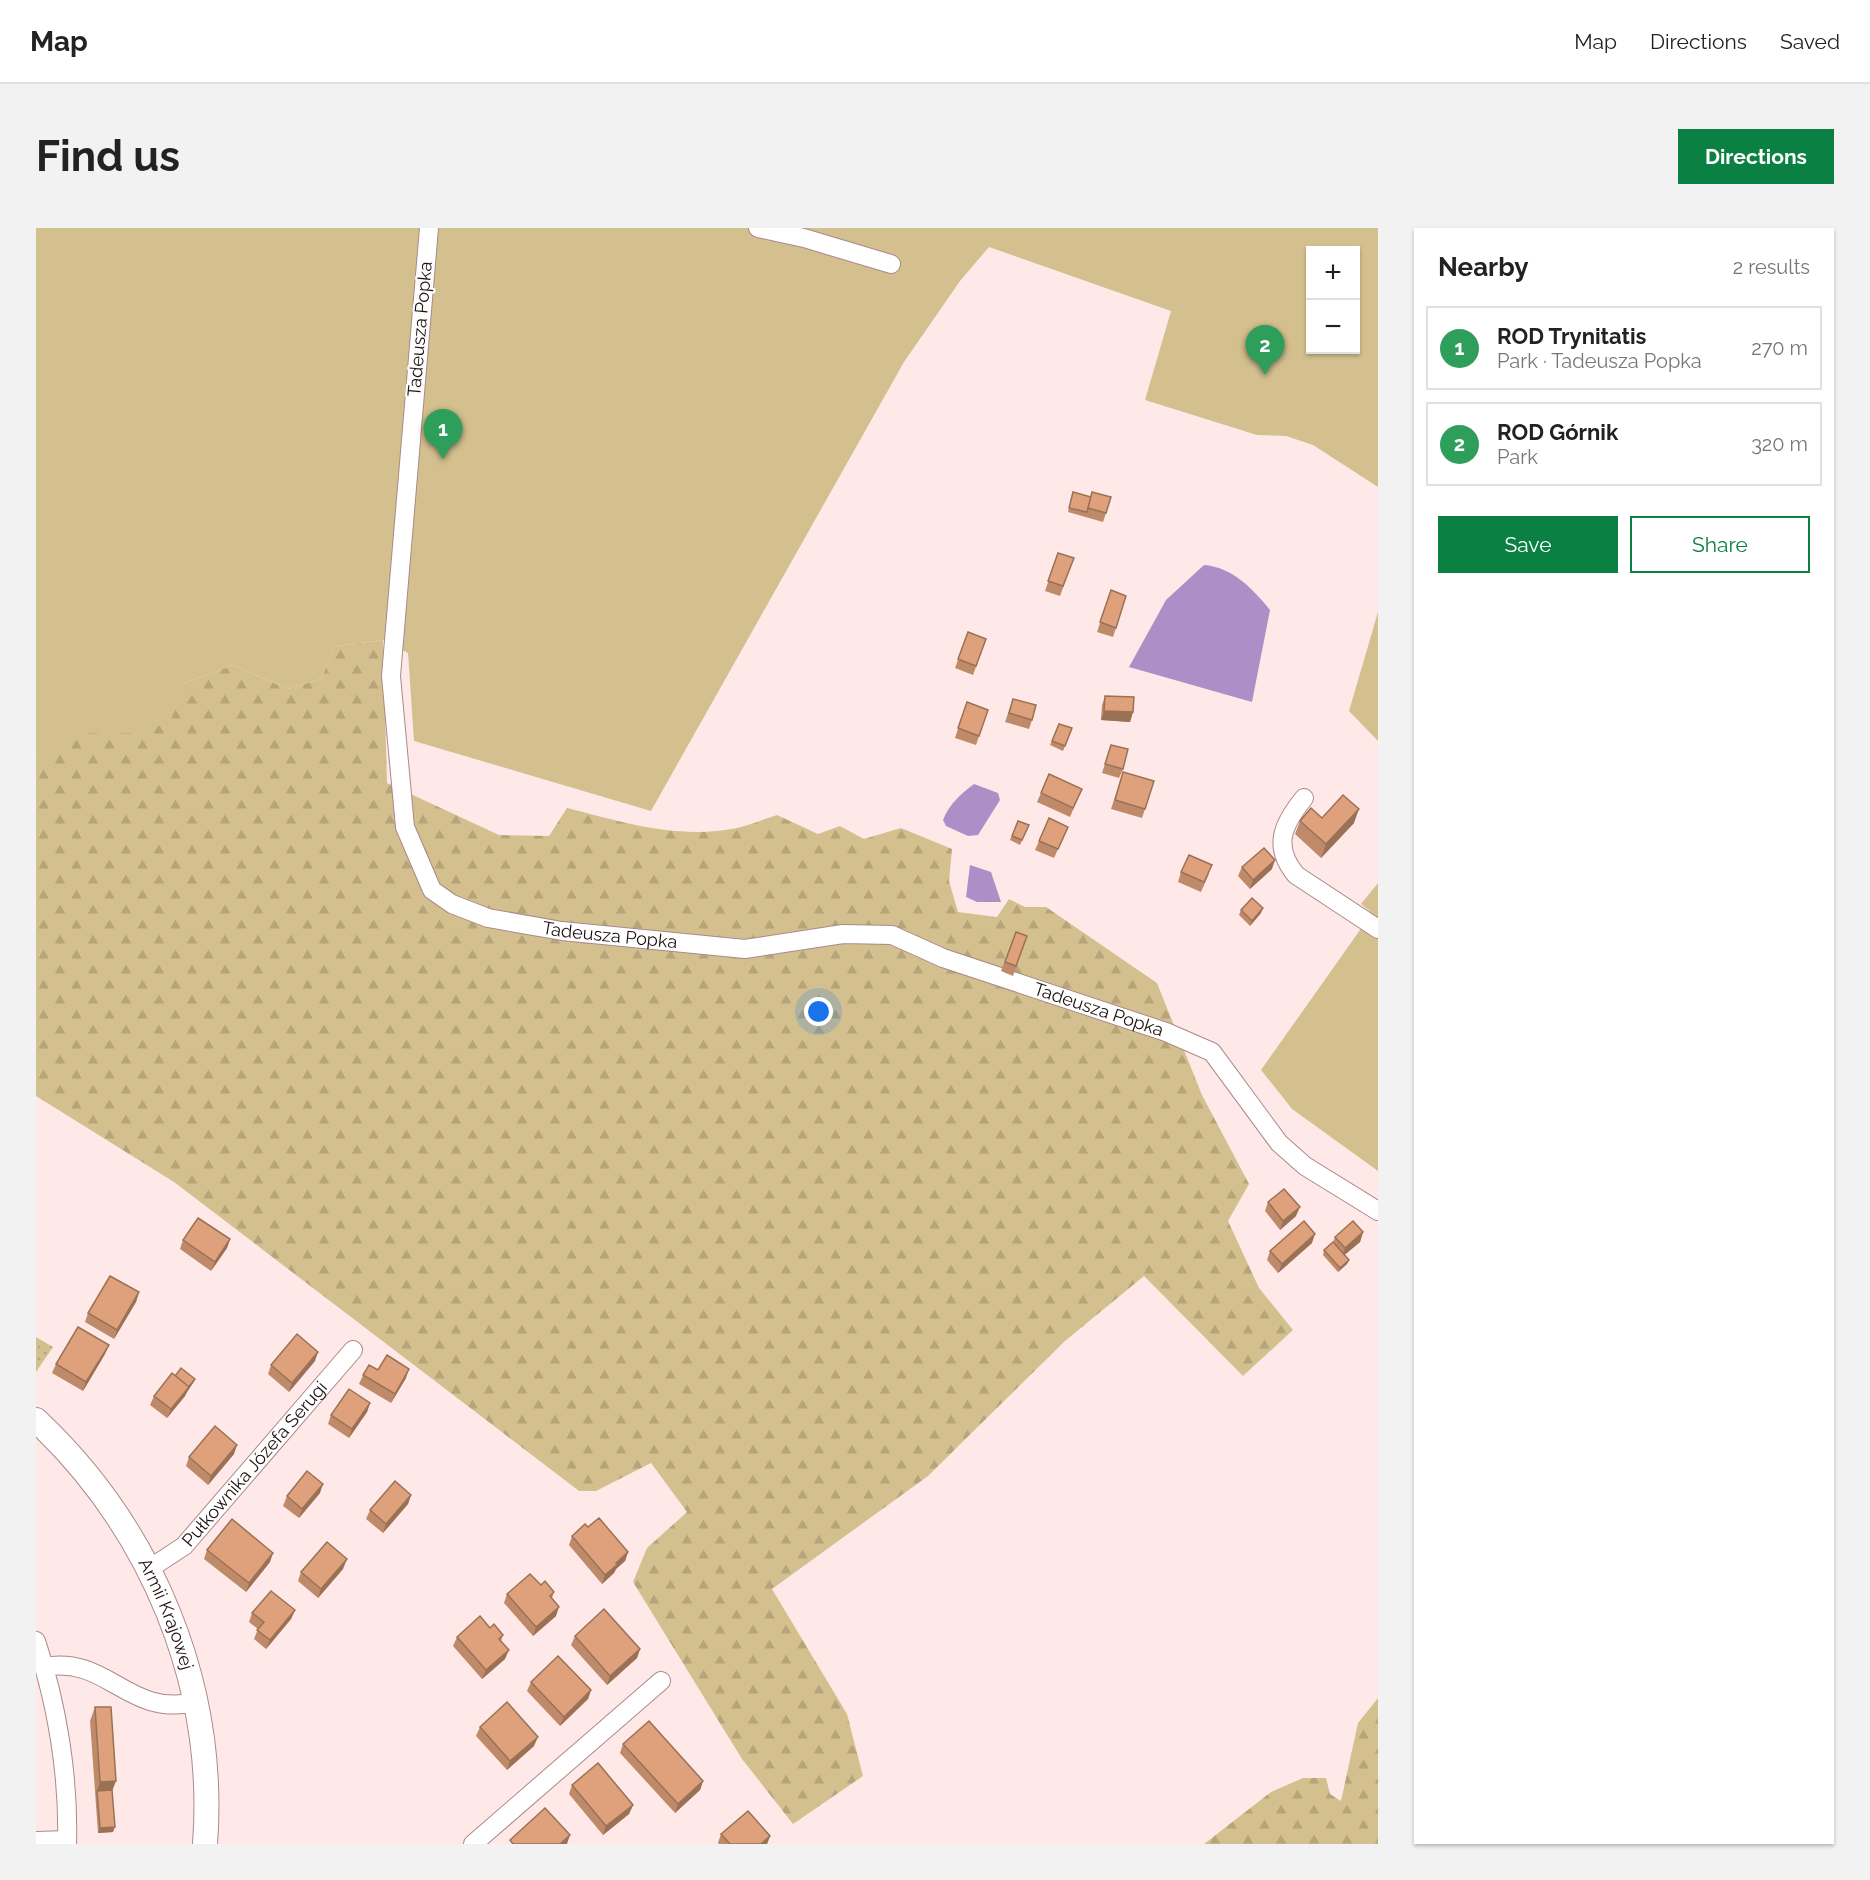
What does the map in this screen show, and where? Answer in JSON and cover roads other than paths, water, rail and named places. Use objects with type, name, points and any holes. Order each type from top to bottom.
[{"type":"main road","name":"Armii Krajowej","points":[[36,1420],[69,1452],[105,1497],[149,1569],[177,1637],[205,1748],[205,1844]]},
{"type":"street","name":"Tadeusza Popka","points":[[429,228],[391,676],[405,827],[432,890],[452,904],[488,918],[562,931],[687,944],[745,949],[843,934],[891,935],[943,957],[1166,1032],[1212,1052],[1280,1143],[1305,1166],[1378,1211]]},
{"type":"street","points":[[758,228],[804,238],[891,264]]},
{"type":"street","points":[[1304,798],[1289,817],[1284,833],[1281,849],[1287,864],[1306,882],[1378,929]]},
{"type":"street","name":"Pułkownika Józefa Serugi","points":[[149,1569],[184,1546],[353,1350]]},
{"type":"street","points":[[36,1641],[55,1708],[63,1772],[67,1842],[36,1841]]},
{"type":"street","points":[[44,1666],[64,1664],[85,1668],[146,1701],[168,1707],[195,1702]]},
{"type":"street","points":[[473,1844],[661,1681]]},
{"type":"place","name":"ROD Górnik","points":[[1265,375]]},
{"type":"place","name":"ROD Trynitatis","points":[[443,459]]}]
